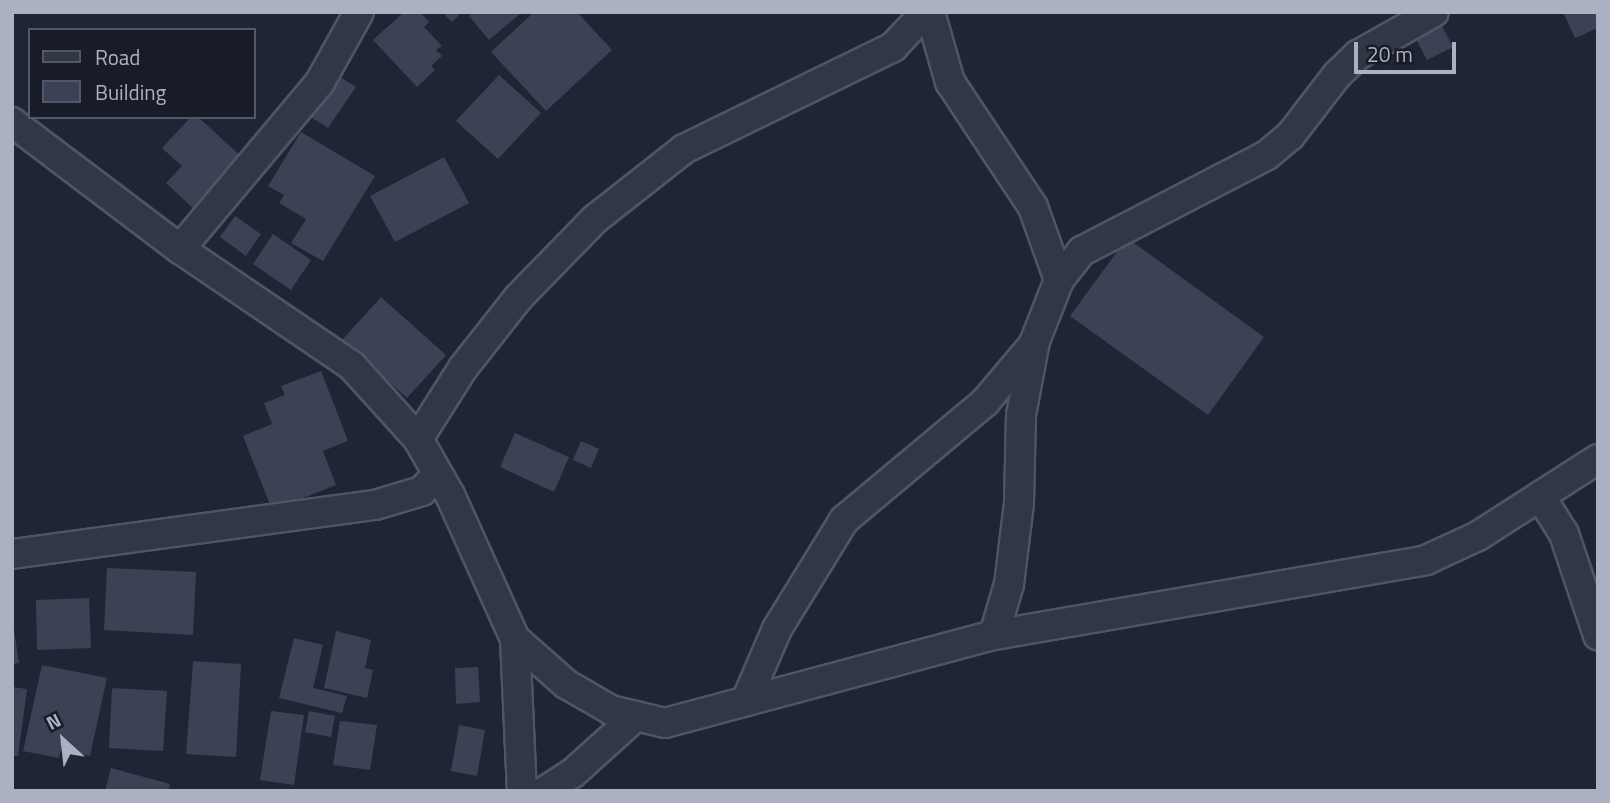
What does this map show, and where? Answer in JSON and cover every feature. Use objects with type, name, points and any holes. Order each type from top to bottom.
[{"type":"street","points":[[180,249],[320,82],[359,12]]},
{"type":"street","points":[[994,635],[1009,583],[1019,503],[1020,415],[1035,341],[1059,281],[1082,251],[1105,237],[1267,155],[1290,136],[1336,75],[1359,55],[1434,12]]},
{"type":"street","points":[[418,439],[463,368],[518,298],[596,219],[684,149],[893,47],[932,16],[950,82],[1033,207],[1059,281]]},
{"type":"street","points":[[12,122],[180,249],[352,366],[418,439],[515,639],[522,791]]},
{"type":"street","points":[[746,701],[777,629],[844,520],[985,402],[1035,341]]},
{"type":"street","points":[[515,639],[566,684],[611,710],[665,723],[994,635],[1426,560],[1478,536],[1598,459]]},
{"type":"street","points":[[12,554],[375,505],[422,491],[437,475]]},
{"type":"street","points":[[1540,496],[1564,534],[1598,635]]},
{"type":"street","points":[[545,791],[573,774],[636,716]]},
{"type":"building","points":[[404,12],[420,12],[429,22],[424,27],[442,46],[436,50],[442,56],[431,66],[435,70],[417,87],[373,40]]},
{"type":"building","points":[[442,12],[462,12],[452,22]]},
{"type":"building","points":[[473,12],[522,12],[489,40],[469,16]]},
{"type":"building","points":[[534,12],[577,12],[612,50],[546,111],[491,52]]},
{"type":"building","points":[[1563,12],[1598,12],[1598,28],[1575,38]]},
{"type":"building","points":[[1439,20],[1453,47],[1427,60],[1413,33]]},
{"type":"building","points":[[334,73],[356,87],[328,128],[306,114]]},
{"type":"building","points":[[499,75],[541,113],[498,159],[456,121]]},
{"type":"building","points":[[189,119],[200,119],[244,159],[196,211],[166,183],[182,166],[162,148]]},
{"type":"building","points":[[301,132],[375,176],[323,261],[291,243],[306,219],[279,203],[284,195],[268,186]]},
{"type":"building","points":[[444,157],[469,203],[395,242],[370,196]]},
{"type":"building","points":[[235,216],[261,234],[246,256],[220,237]]},
{"type":"building","points":[[273,234],[311,260],[291,290],[253,264]]},
{"type":"building","points":[[1127,238],[1264,337],[1208,415],[1070,316]]},
{"type":"building","points":[[381,297],[446,355],[407,398],[342,340]]},
{"type":"building","points":[[321,371],[348,441],[323,451],[336,485],[272,510],[243,436],[272,424],[264,403],[285,395],[281,386]]},
{"type":"building","points":[[515,433],[569,457],[554,492],[500,467]]},
{"type":"building","points":[[581,441],[599,449],[591,468],[573,460]]},
{"type":"building","points":[[107,568],[196,572],[193,635],[104,630]]},
{"type":"building","points":[[89,598],[91,648],[37,650],[36,600]]},
{"type":"building","points":[[14,630],[19,663],[12,664],[12,631]]},
{"type":"building","points":[[336,631],[371,640],[365,668],[373,670],[367,698],[324,688]]},
{"type":"building","points":[[294,638],[323,645],[313,688],[347,696],[342,713],[279,698]]},
{"type":"building","points":[[193,661],[241,664],[236,757],[186,754]]},
{"type":"building","points":[[42,665],[107,678],[90,756],[61,750],[59,758],[23,751]]},
{"type":"building","points":[[478,667],[480,702],[456,704],[455,668]]},
{"type":"building","points":[[12,687],[27,689],[18,756],[12,756]]},
{"type":"building","points":[[112,688],[167,691],[163,751],[109,748]]},
{"type":"building","points":[[271,711],[304,715],[294,785],[260,780]]},
{"type":"building","points":[[309,711],[335,716],[331,737],[305,732]]},
{"type":"building","points":[[340,721],[377,725],[370,770],[333,765]]},
{"type":"building","points":[[459,725],[485,730],[477,776],[451,771]]},
{"type":"building","points":[[111,768],[170,784],[168,791],[105,791]]}]
